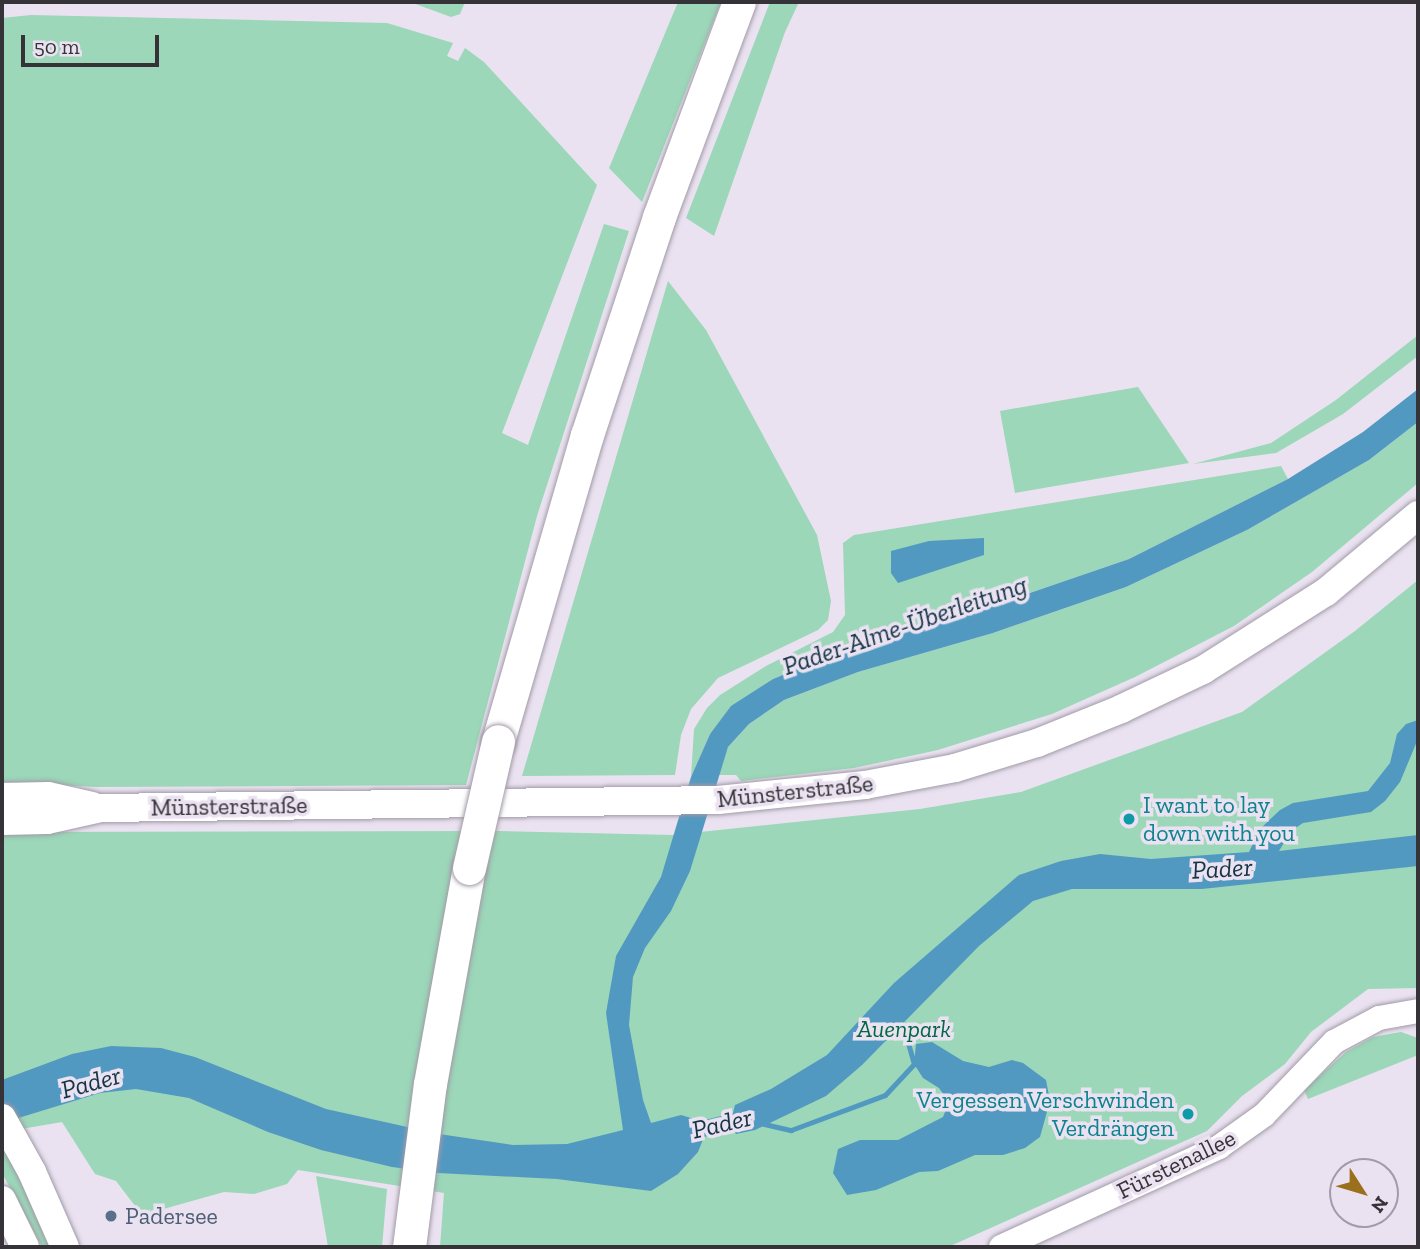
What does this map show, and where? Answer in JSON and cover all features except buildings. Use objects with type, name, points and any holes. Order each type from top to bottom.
[{"type":"highway","points":[[410,1232],[430,1084],[469,867],[498,741],[546,567],[655,231],[739,2]]},
{"type":"main road","name":"Münsterstraße","points":[[2,821],[47,820],[101,808],[718,800],[865,785],[955,768],[1049,738],[1121,709],[1203,670],[1326,592],[1418,515]]},
{"type":"main road","name":"Münsterstraße","points":[[2,797],[48,796],[101,808]]},
{"type":"main road","points":[[2,1118],[32,1172],[65,1247]]},
{"type":"main road","points":[[2,1200],[25,1247]]},
{"type":"street","name":"Fürstenallee","points":[[1001,1247],[1219,1147],[1264,1115],[1322,1051],[1379,1018],[1418,1011]]},
{"type":"green space","points":[[410,2],[465,2],[460,14],[451,17]]},
{"type":"green space","points":[[678,2],[721,2],[642,202],[609,168]]},
{"type":"green space","points":[[770,2],[799,2],[785,32],[714,236],[686,218]]},
{"type":"green space","points":[[31,15],[387,23],[453,43],[447,56],[458,61],[465,48],[484,62],[597,185],[502,433],[528,445],[604,224],[629,231],[537,516],[466,785],[97,787],[2,782],[2,18]]},
{"type":"green space","points":[[668,281],[706,330],[817,535],[831,601],[828,620],[818,630],[718,678],[691,709],[681,735],[675,775],[522,776]]},
{"type":"green space","points":[[1418,335],[1418,356],[1343,414],[1276,453],[1193,464],[1271,443],[1336,400]]},
{"type":"green space","points":[[1138,387],[1189,463],[1015,493],[1000,411]]},
{"type":"green space","points":[[1418,422],[1418,483],[1312,572],[1234,626],[1135,677],[1052,714],[938,750],[854,768],[741,781],[736,775],[717,775],[728,747],[749,724],[784,700],[858,672],[993,633],[1126,587],[1247,530],[1369,460]]},
{"type":"green space","points":[[1281,466],[1288,479],[1129,559],[977,611],[851,647],[773,679],[731,707],[710,734],[691,777],[694,729],[707,708],[720,695],[766,666],[833,632],[845,615],[843,543],[854,535]]},
{"type":"green space","name":"Auenpark","points":[[1418,580],[1418,988],[1368,989],[1311,1032],[1285,1064],[1242,1096],[1207,1131],[948,1247],[440,1247],[444,1193],[298,1170],[287,1184],[254,1194],[224,1192],[142,1215],[116,1181],[95,1174],[62,1122],[21,1129],[2,1089],[2,832],[498,831],[672,835],[920,809],[1021,792],[1242,712],[1355,631]]},
{"type":"green space","points":[[1401,1032],[1418,1038],[1418,1055],[1308,1099],[1304,1090],[1346,1052],[1373,1037]]},
{"type":"green space","points":[[2,1138],[57,1247],[42,1247],[2,1173]]},
{"type":"green space","points":[[316,1176],[387,1189],[382,1247],[328,1247]]},
{"type":"water","name":"Pader","points":[[1418,389],[1418,422],[1369,460],[1247,530],[1126,587],[993,633],[858,672],[784,700],[749,724],[728,747],[690,871],[671,911],[645,948],[633,977],[629,1025],[643,1100],[651,1123],[681,1115],[701,1121],[733,1113],[735,1105],[771,1089],[827,1055],[894,983],[1019,875],[1061,861],[1100,854],[1151,859],[1249,852],[1260,829],[1280,810],[1293,803],[1368,791],[1390,763],[1397,734],[1406,724],[1418,720],[1418,739],[1400,782],[1385,801],[1371,812],[1303,823],[1291,831],[1279,851],[1418,835],[1418,866],[1202,889],[1072,889],[1033,901],[979,946],[862,1065],[826,1096],[755,1130],[736,1134],[734,1129],[704,1137],[698,1152],[678,1174],[651,1191],[557,1179],[438,1173],[392,1167],[321,1150],[268,1132],[189,1098],[136,1089],[100,1093],[2,1123],[2,1080],[72,1054],[111,1046],[161,1048],[195,1057],[326,1109],[439,1134],[513,1145],[567,1144],[623,1130],[606,1013],[616,956],[661,877],[691,777],[710,734],[731,706],[773,679],[851,647],[977,611],[1129,559],[1288,479],[1363,432]]},
{"type":"water","points":[[984,538],[984,555],[898,583],[891,573],[891,551],[929,541]]},
{"type":"water","points":[[932,1042],[963,1061],[989,1067],[1012,1060],[1023,1063],[1046,1080],[1050,1101],[1040,1137],[1025,1148],[1003,1155],[975,1155],[938,1171],[919,1172],[876,1190],[847,1195],[833,1173],[838,1149],[860,1140],[898,1140],[943,1117],[949,1102],[939,1088],[923,1078],[914,1064],[916,1044]]},
{"type":"waterway","name":"Pader","points":[[760,1123],[791,1130],[885,1095],[914,1064],[907,1039],[895,1022]]},
{"type":"place","name":"I want to lay down with you","points":[[1129,819]]},
{"type":"place","name":"Vergessen Verschwinden Verdrängen","points":[[1188,1114]]},
{"type":"place","name":"Padersee","points":[[111,1216]]},
{"type":"water label","name":"Pader-Alme-Überleitung","points":[[905,626]]}]
